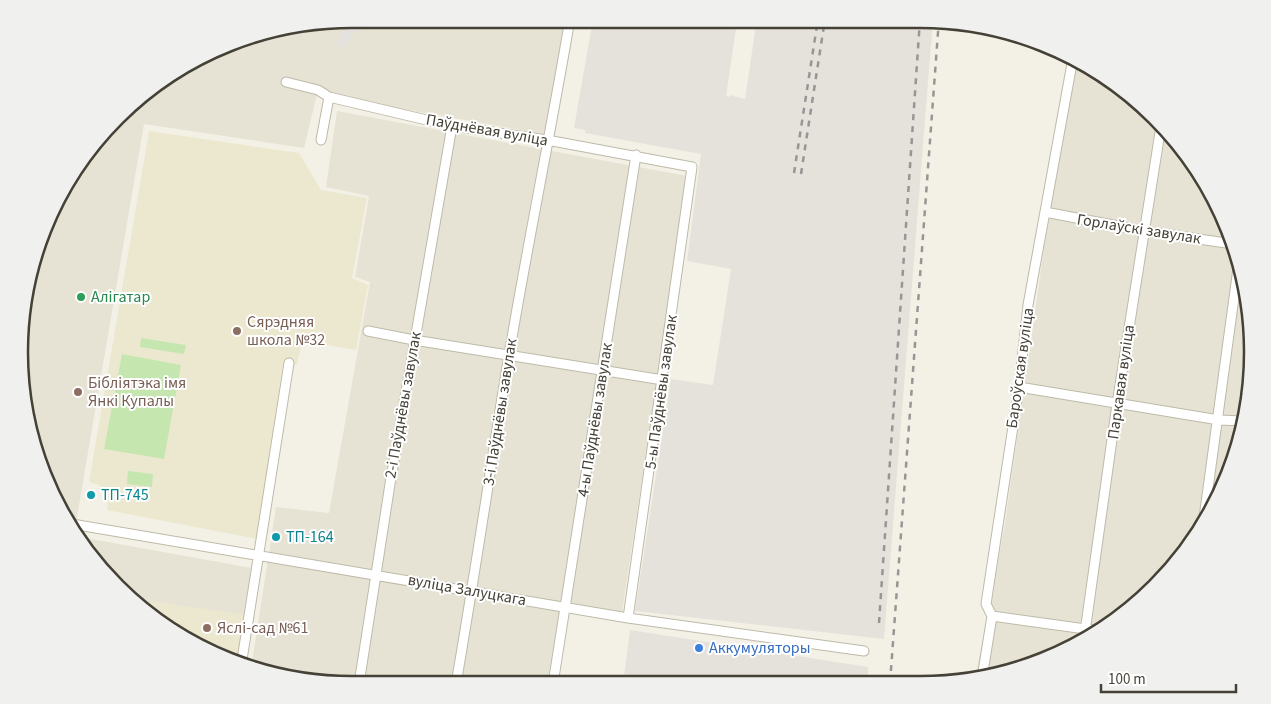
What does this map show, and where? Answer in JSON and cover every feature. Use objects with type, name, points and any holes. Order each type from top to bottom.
[{"type":"street","name":"3-і Паўднёвы завулак","points":[[457,676],[509,355],[547,140],[557,103],[569,28]]},
{"type":"street","name":"Бароўская вуліца","points":[[983,670],[992,616],[986,604],[1019,387],[1028,305],[1071,65]]},
{"type":"street","name":"Паўднёвая вуліца","points":[[286,82],[318,90],[329,98],[452,126],[547,140],[692,166]]},
{"type":"street","points":[[321,140],[329,98]]},
{"type":"street","name":"2-і Паўднёвы завулак","points":[[360,676],[414,340],[452,126]]},
{"type":"street","name":"Паркавая вуліца","points":[[1086,629],[1117,404],[1160,135]]},
{"type":"street","name":"4-ы Паўднёвы завулак","points":[[554,676],[636,155]]},
{"type":"street","name":"5-ы Паўднёвы завулак","points":[[628,618],[692,166]]},
{"type":"street","name":"Горлаўскі завулак","points":[[1045,212],[1144,232],[1224,243]]},
{"type":"street","points":[[1206,502],[1236,285]]},
{"type":"street","points":[[368,331],[663,380]]},
{"type":"street","points":[[242,657],[289,363]]},
{"type":"street","points":[[1019,387],[1219,420],[1236,421]]},
{"type":"street","name":"вуліца Залуцкага","points":[[78,525],[377,574],[628,618],[864,651]]},
{"type":"street","points":[[992,616],[1086,629]]},
{"type":"shaded area","points":[[331,28],[564,28],[544,134],[317,94],[304,148],[144,124],[76,522],[52,476],[39,436],[30,394],[28,331],[34,289],[52,228],[61,208],[82,172],[108,138],[138,108],[172,82],[208,61],[228,52],[268,39],[310,30]]},
{"type":"shaded area","points":[[346,28],[357,28],[344,49],[336,44]]},
{"type":"shaded area","points":[[591,28],[736,28],[726,96],[730,97],[730,95],[745,99],[756,28],[932,28],[884,639],[635,611],[671,379],[713,385],[731,269],[687,261],[701,154],[585,133],[585,130],[574,128]]},
{"type":"shaded area","points":[[1070,65],[1117,95],[1163,138],[1189,172],[1210,208],[1226,248],[1241,310],[1244,352],[1241,394],[1226,456],[1210,496],[1189,532],[1163,566],[1133,596],[1081,633],[1043,652],[977,671],[1005,523]]},
{"type":"shaded area","points":[[337,111],[687,176],[622,613],[562,603],[550,676],[331,676],[289,670],[252,660],[276,507],[329,513],[370,282],[355,277],[369,196],[326,187]]},
{"type":"shaded area","name":"Сярэдняя школа №32","points":[[149,131],[299,153],[321,190],[367,198],[352,278],[368,285],[356,350],[302,341],[297,365],[283,363],[257,539],[107,510],[108,498],[99,485],[89,482]]},
{"type":"shaded area","points":[[86,538],[252,568],[236,655],[190,633],[154,609],[108,566]]},
{"type":"shaded area","name":"Яслі-сад №61","points":[[150,601],[246,615],[239,656],[190,633],[150,605]]},
{"type":"shaded area","points":[[630,630],[868,667],[868,676],[624,676]]},
{"type":"green space","points":[[141,338],[186,345],[184,354],[140,347]]},
{"type":"green space","points":[[122,354],[181,365],[164,459],[104,449]]},
{"type":"green space","points":[[128,471],[153,474],[152,487],[127,484]]},
{"type":"railway","points":[[794,173],[817,28]]},
{"type":"railway","points":[[801,174],[824,28]]},
{"type":"railway","points":[[879,623],[919,28]]},
{"type":"railway","points":[[891,676],[938,28]]},
{"type":"place","name":"Алігатар","points":[[81,297]]},
{"type":"place","name":"Сярэдняя школа №32","points":[[237,331]]},
{"type":"place","name":"Бібліятэка імя Янкі Купалы","points":[[78,392]]},
{"type":"place","name":"ТП-745","points":[[91,495]]},
{"type":"place","name":"ТП-164","points":[[276,537]]},
{"type":"place","name":"Яслі-сад №61","points":[[207,628]]},
{"type":"place","name":"Аккумуляторы","points":[[699,648]]}]
